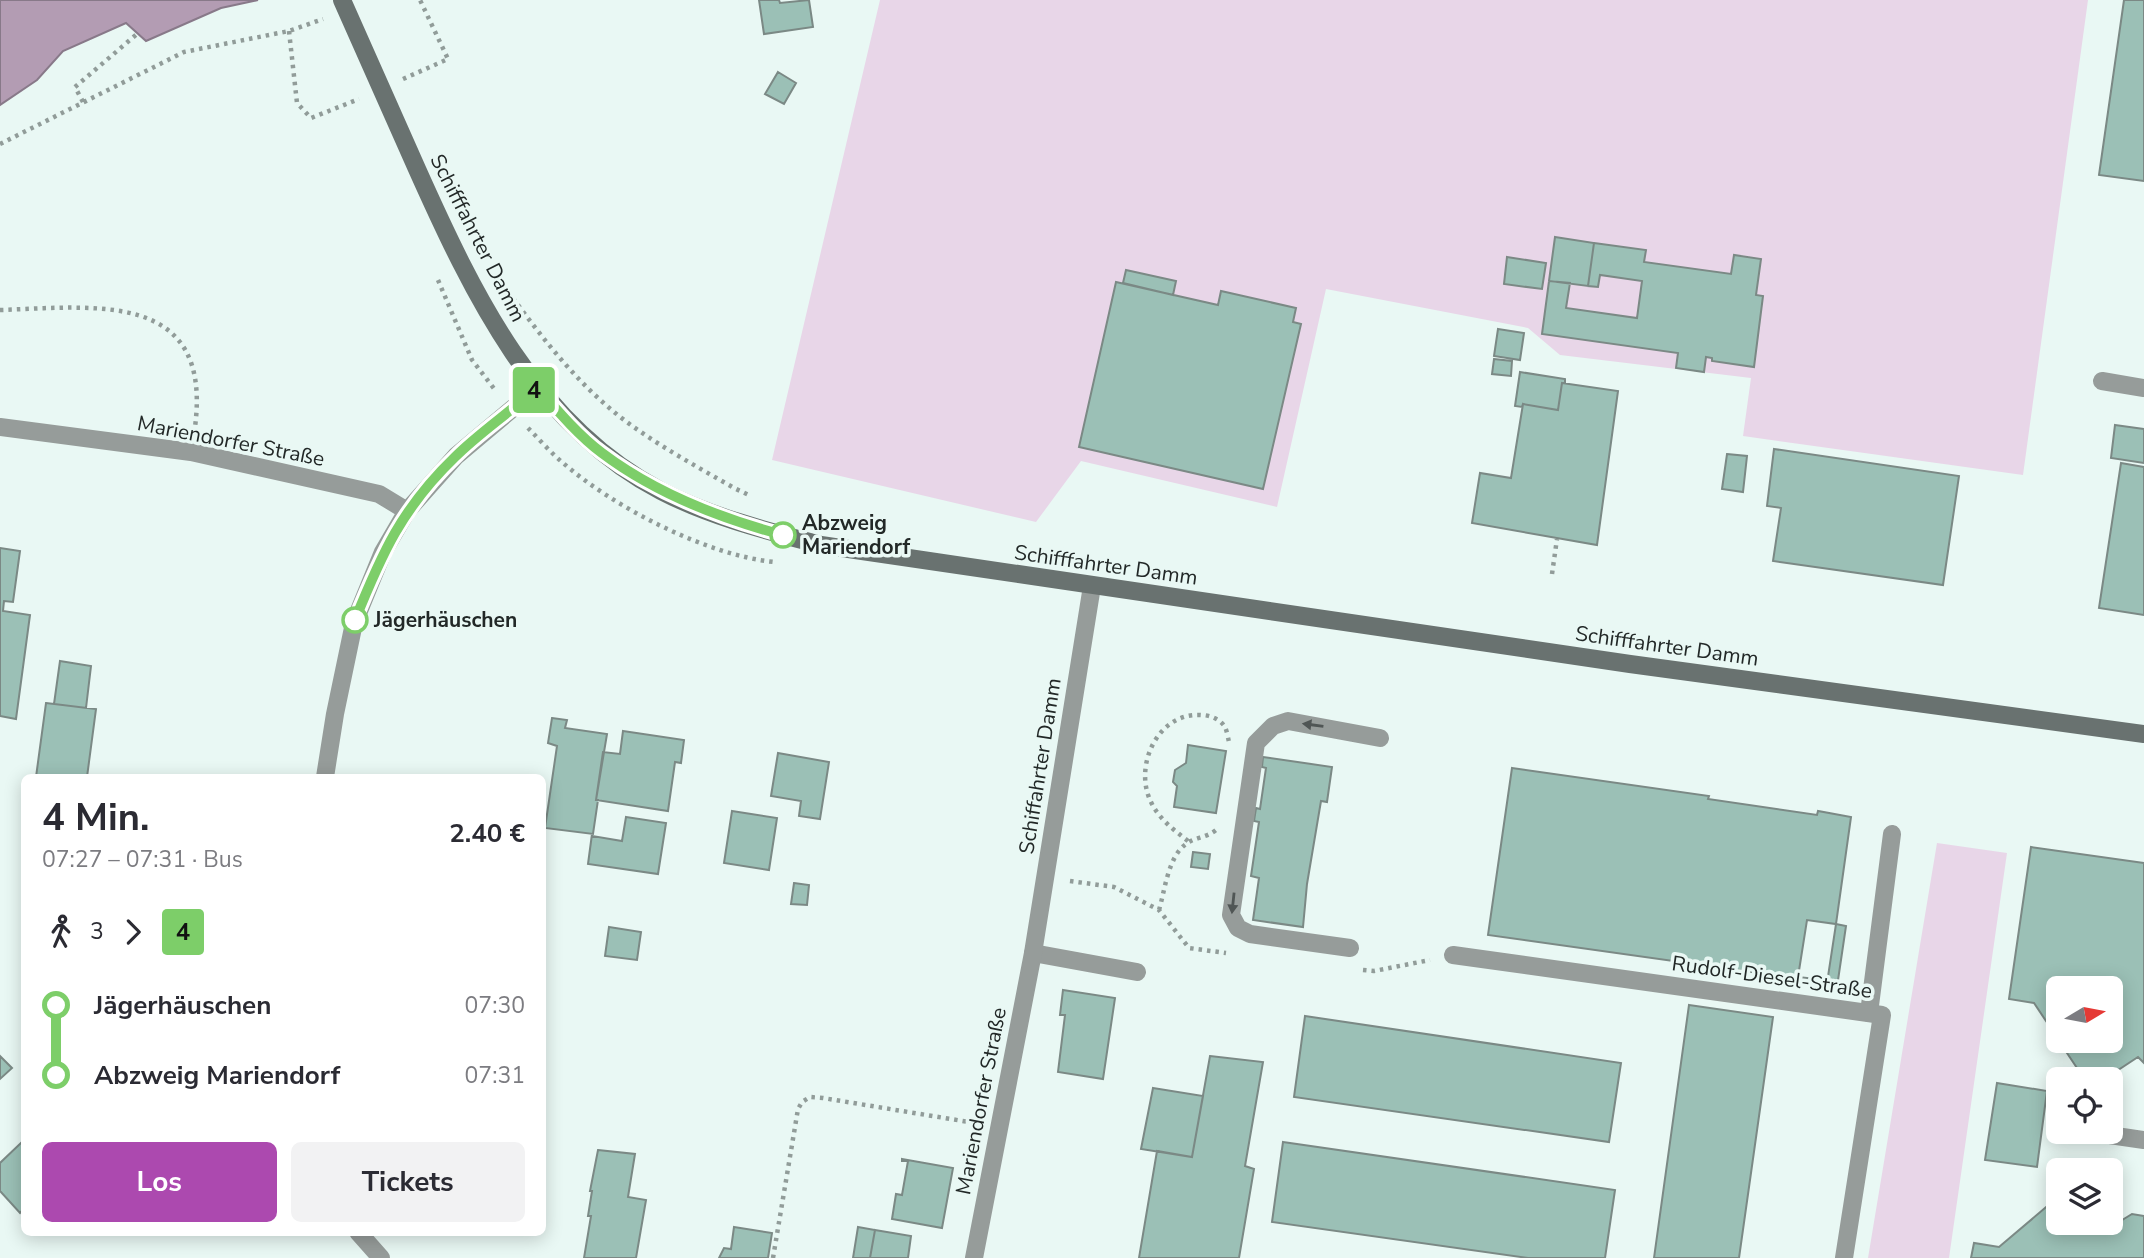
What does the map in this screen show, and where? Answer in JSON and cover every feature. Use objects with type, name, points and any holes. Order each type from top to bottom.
[{"type":"main road","name":"Schifffahrter Damm","points":[[342,0],[467,277],[494,326],[537,387],[601,452],[662,491],[745,525],[821,545],[1092,586],[1630,664],[2144,734]]},
{"type":"street","points":[[2102,381],[2144,388]]},
{"type":"street","points":[[326,774],[354,623],[383,552],[407,511],[456,456],[537,387]]},
{"type":"street","name":"Mariendorfer Straße","points":[[0,427],[191,452],[379,494],[407,511]]},
{"type":"street","name":"Schiffahrter Damm","points":[[1033,953],[1092,586]]},
{"type":"street","points":[[1349,948],[1250,934],[1238,928],[1231,915],[1256,743],[1273,726],[1288,721],[1380,737]]},
{"type":"street","points":[[1869,1013],[1892,834]]},
{"type":"street","points":[[1033,953],[1137,972]]},
{"type":"street","name":"Mariendorfer Straße","points":[[974,1258],[1033,953]]},
{"type":"street","name":"Rudolf-Diesel-Straße","points":[[1453,955],[1882,1015],[1844,1258]]},
{"type":"street","points":[[2123,1137],[2144,1140]]},
{"type":"street","points":[[362,1236],[381,1258]]},
{"type":"path","points":[[402,79],[448,59],[420,0]]},
{"type":"path","points":[[0,144],[184,52],[289,31],[327,18]]},
{"type":"path","points":[[289,31],[297,103],[311,118],[359,99]]},
{"type":"path","points":[[83,102],[75,87],[137,34]]},
{"type":"path","points":[[398,69],[407,89]]},
{"type":"path","points":[[508,291],[564,362],[596,396],[636,429]]},
{"type":"path","points":[[0,310],[97,307],[127,311],[153,321],[171,332],[192,362],[197,383],[198,405],[191,452]]},
{"type":"path","points":[[1552,574],[1557,539]]},
{"type":"path","points":[[1188,841],[1161,817],[1150,802],[1145,783],[1145,766],[1150,748],[1159,734],[1177,719],[1194,714],[1211,715],[1224,726],[1230,745]]},
{"type":"path","points":[[1159,911],[1176,853],[1188,841],[1206,838],[1216,830],[1219,823]]},
{"type":"path","points":[[1082,883],[1114,887]]},
{"type":"path","points":[[1374,971],[1453,955]]},
{"type":"path","points":[[774,1258],[798,1109],[802,1102],[810,1097],[843,1100],[998,1127]]},
{"type":"shaded area","points":[[0,0],[258,0],[221,8],[146,41],[126,23],[63,51],[37,80],[0,105]]},
{"type":"shaded area","points":[[880,0],[2088,0],[2023,475],[1743,436],[1751,378],[1560,355],[1528,328],[1326,289],[1277,507],[1081,461],[1036,522],[772,460]]},
{"type":"shaded area","points":[[1937,843],[2007,853],[1949,1258],[1868,1258]]},
{"type":"building","points":[[759,0],[779,0],[780,3],[809,0],[813,27],[764,34]]},
{"type":"building","points":[[2124,0],[2144,0],[2144,181],[2099,175]]},
{"type":"building","points":[[778,72],[796,83],[784,104],[765,94]]},
{"type":"building","points":[[1555,237],[1594,243],[1588,286],[1549,281]]},
{"type":"building","points":[[1594,243],[1646,250],[1644,262],[1731,274],[1734,255],[1761,259],[1756,295],[1763,296],[1754,367],[1712,361],[1712,358],[1706,357],[1704,372],[1676,368],[1678,353],[1542,334],[1549,281],[1570,283],[1566,308],[1637,318],[1642,281],[1600,275],[1598,287],[1588,286]]},
{"type":"building","points":[[1507,257],[1546,263],[1542,289],[1504,284]]},
{"type":"building","points":[[1126,270],[1176,281],[1173,295],[1123,283]]},
{"type":"building","points":[[1116,282],[1218,305],[1221,291],[1296,308],[1293,322],[1301,324],[1263,489],[1079,447]]},
{"type":"building","points":[[1498,329],[1524,333],[1520,360],[1494,356]]},
{"type":"building","points":[[1494,359],[1512,361],[1511,376],[1492,374]]},
{"type":"building","points":[[1520,372],[1565,379],[1558,410],[1523,404],[1522,407],[1515,406]]},
{"type":"building","points":[[1562,383],[1618,391],[1597,545],[1472,523],[1480,473],[1511,478],[1523,404],[1558,410]]},
{"type":"building","points":[[2115,425],[2144,429],[2144,463],[2111,458]]},
{"type":"building","points":[[1774,449],[1959,476],[1943,585],[1773,561],[1781,508],[1767,506]]},
{"type":"building","points":[[1727,454],[1747,456],[1743,492],[1722,489]]},
{"type":"building","points":[[2121,463],[2144,467],[2144,615],[2099,608]]},
{"type":"building","points":[[0,548],[20,551],[13,602],[4,601],[3,611],[30,615],[16,719],[0,716]]},
{"type":"building","points":[[60,661],[91,666],[86,708],[54,704]]},
{"type":"building","points":[[46,703],[96,709],[87,774],[36,774]]},
{"type":"building","points":[[552,718],[567,720],[565,728],[607,734],[593,834],[546,828],[557,746],[548,743]]},
{"type":"building","points":[[623,731],[684,740],[681,763],[675,762],[668,811],[596,800],[603,752],[620,754]]},
{"type":"building","points":[[1188,745],[1226,751],[1216,813],[1174,807],[1177,786],[1173,782],[1175,770],[1186,763]]},
{"type":"building","points":[[778,753],[829,762],[820,819],[799,816],[801,801],[771,796]]},
{"type":"building","points":[[1263,757],[1332,767],[1327,802],[1321,801],[1307,884],[1303,927],[1253,920],[1259,878],[1251,876],[1259,822],[1254,821],[1256,808],[1260,809],[1266,768],[1262,767]]},
{"type":"building","points":[[1512,768],[1709,796],[1708,799],[1817,815],[1818,811],[1851,817],[1836,924],[1807,920],[1798,977],[1815,981],[1488,935]]},
{"type":"building","points":[[732,811],[777,818],[769,870],[724,863]]},
{"type":"building","points":[[626,817],[666,823],[658,874],[588,864],[592,834],[622,841]]},
{"type":"building","points":[[2031,847],[2144,863],[2144,1063],[2138,1057],[2123,1067],[2076,1067],[2068,1054],[2123,1054],[2123,976],[2046,976],[2046,1021],[2034,1003],[2009,999]]},
{"type":"building","points":[[1193,852],[1210,854],[1208,869],[1191,867]]},
{"type":"building","points":[[794,883],[809,885],[807,905],[791,904]]},
{"type":"building","points":[[1836,924],[1846,926],[1837,987],[1827,983]]},
{"type":"building","points":[[609,927],[641,932],[637,960],[605,956]]},
{"type":"building","points":[[1063,990],[1115,998],[1103,1079],[1058,1072],[1065,1015],[1060,1015]]},
{"type":"building","points":[[1689,1005],[1773,1017],[1739,1258],[1654,1258]]},
{"type":"building","points":[[1305,1016],[1621,1063],[1609,1142],[1294,1097]]},
{"type":"building","points":[[0,1056],[12,1068],[0,1079]]},
{"type":"building","points":[[1210,1056],[1263,1062],[1245,1166],[1254,1169],[1239,1258],[1139,1258],[1157,1151],[1192,1157]]},
{"type":"building","points":[[1997,1083],[2046,1091],[2037,1167],[1985,1160]]},
{"type":"building","points":[[1153,1088],[1203,1096],[1192,1157],[1141,1149]]},
{"type":"building","points":[[1283,1142],[1615,1190],[1605,1258],[1528,1258],[1272,1222]]},
{"type":"building","points":[[21,1143],[20,1213],[0,1191],[0,1163]]},
{"type":"building","points":[[598,1150],[635,1154],[628,1197],[646,1200],[636,1258],[584,1258],[591,1216],[588,1216],[590,1191]]},
{"type":"building","points":[[902,1159],[953,1168],[942,1228],[892,1219],[896,1194],[902,1195],[908,1161]]},
{"type":"building","points":[[2046,1207],[2046,1235],[2123,1235],[2123,1220],[2132,1214],[2144,1216],[2144,1258],[1971,1258],[1974,1243],[1999,1247]]},
{"type":"building","points":[[734,1227],[772,1233],[768,1258],[719,1258],[724,1248],[731,1249]]},
{"type":"building","points":[[858,1227],[875,1230],[870,1258],[853,1258]]},
{"type":"building","points":[[875,1230],[911,1236],[908,1258],[870,1258]]},
{"type":"bus line","name":"4","points":[[355,620],[383,552],[407,511],[456,456],[537,387],[601,452],[662,491],[745,525],[783,535]]},
{"type":"place","name":"Abzweig Mariendorf","points":[[783,535]]},
{"type":"place","name":"Jägerhäuschen","points":[[355,620]]}]
